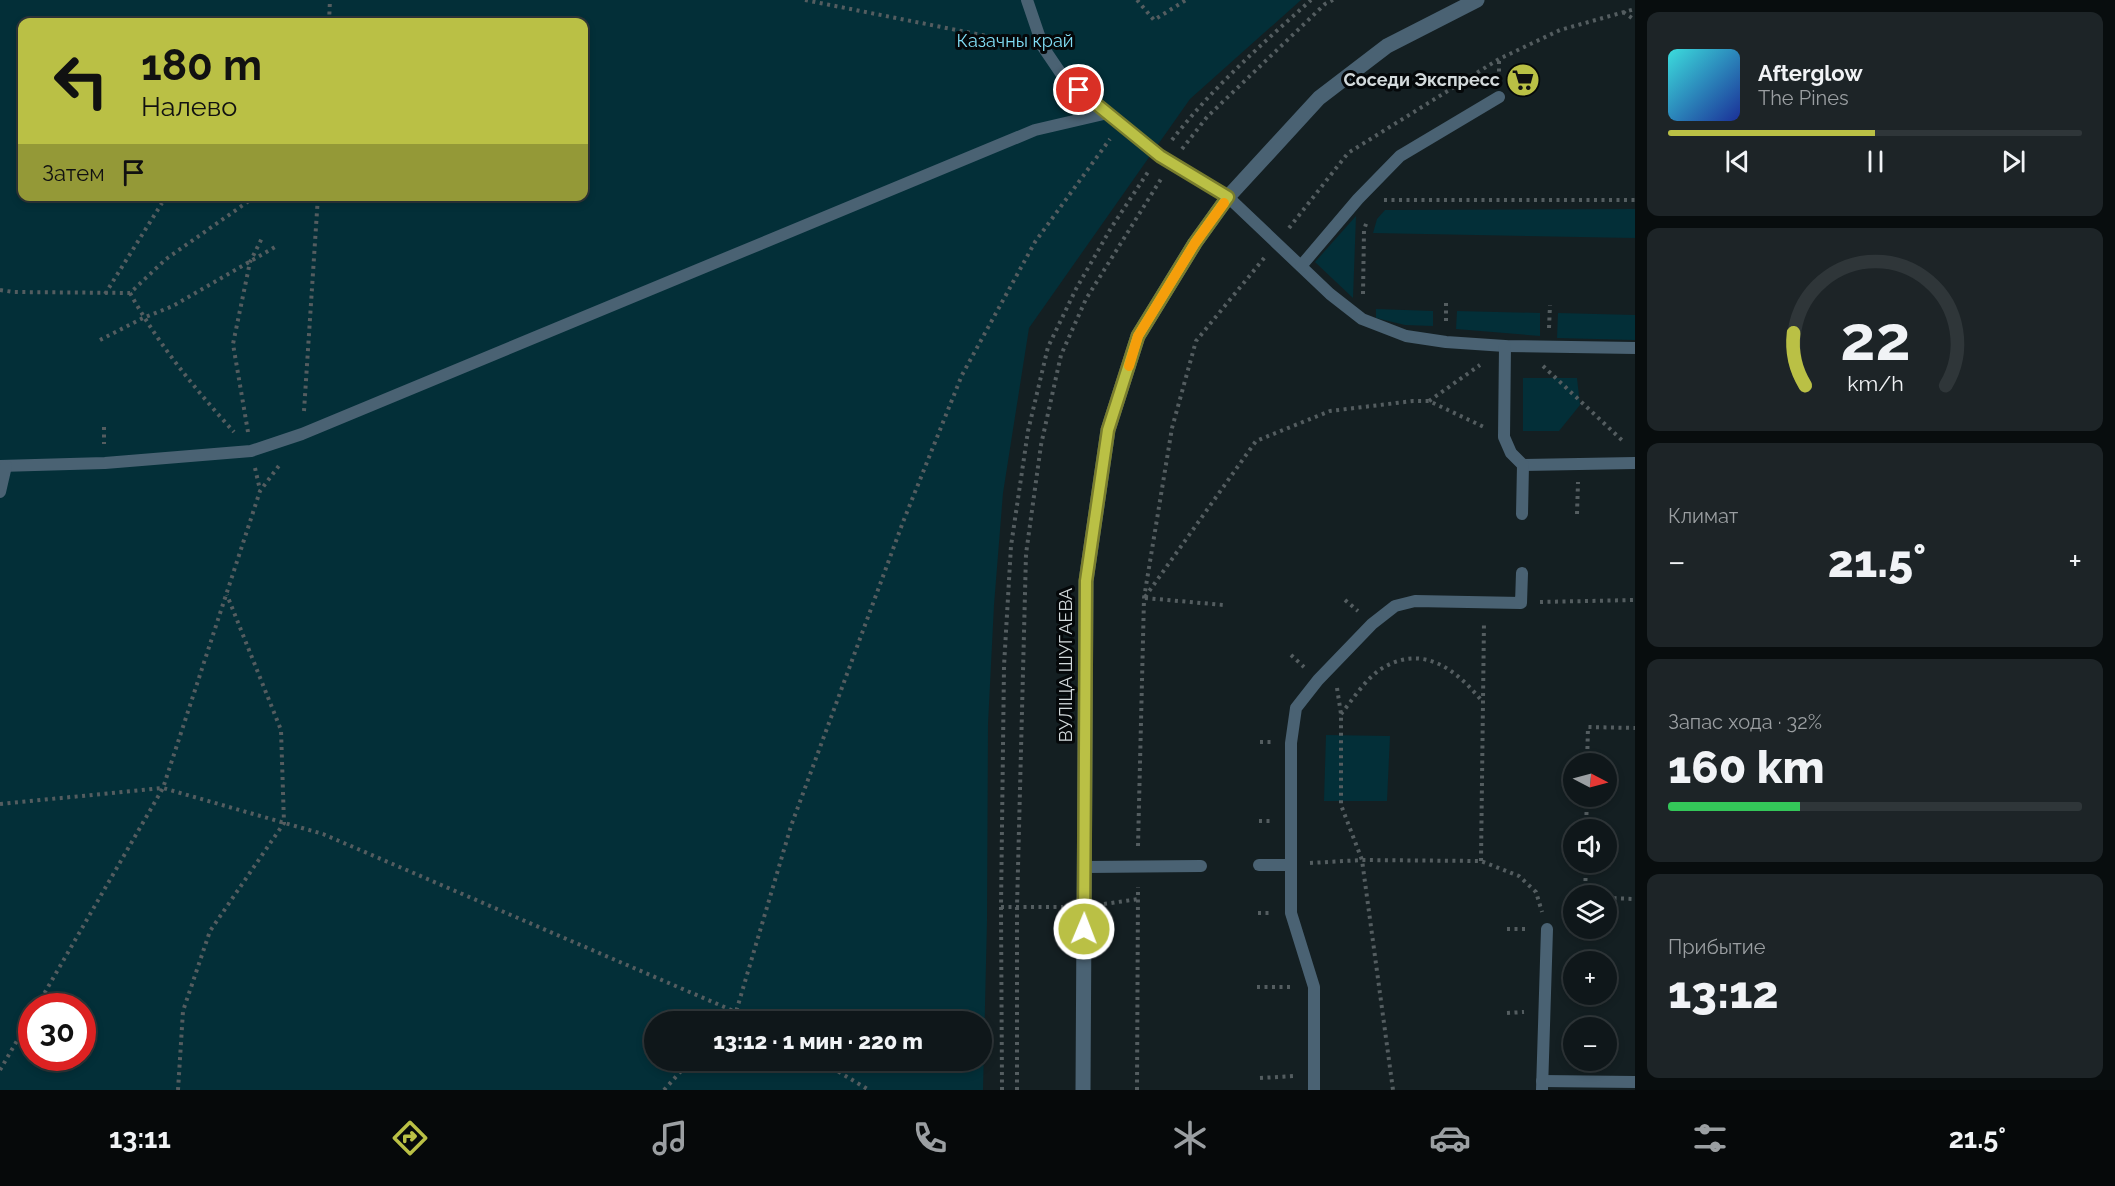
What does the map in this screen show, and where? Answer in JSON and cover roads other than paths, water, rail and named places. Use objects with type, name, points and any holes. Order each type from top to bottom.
[{"type":"street","name":"ВУЛІЦА ШУГАЕВА","points":[[1083,1090],[1086,581],[1108,430],[1138,336],[1195,243],[1228,197],[1318,98],[1387,46],[1477,0]]},
{"type":"lane","points":[[1027,0],[1043,47],[1064,78],[1160,156],[1228,197],[1330,294],[1362,319],[1406,336],[1446,342],[1505,346],[1635,348]]},
{"type":"lane","points":[[1301,266],[1358,199],[1400,156],[1499,97]]},
{"type":"lane","points":[[0,492],[3,466],[105,463],[251,451],[302,434],[1035,130],[1108,113]]},
{"type":"lane","points":[[1505,346],[1504,436],[1511,453],[1523,465],[1635,463]]},
{"type":"lane","points":[[1522,514],[1523,465]]},
{"type":"lane","points":[[1314,1090],[1314,987],[1291,914],[1292,743],[1296,708],[1371,624],[1395,606],[1415,601],[1521,603],[1522,573]]},
{"type":"lane","points":[[1258,865],[1291,865]]},
{"type":"lane","points":[[1085,867],[1201,866]]},
{"type":"lane","points":[[1547,929],[1542,1085],[1635,1082]]},
{"type":"place","name":"Соседи Экспресс","points":[[1523,80]]},
{"type":"park label","name":"Казачны край","points":[[1015,41]]}]
